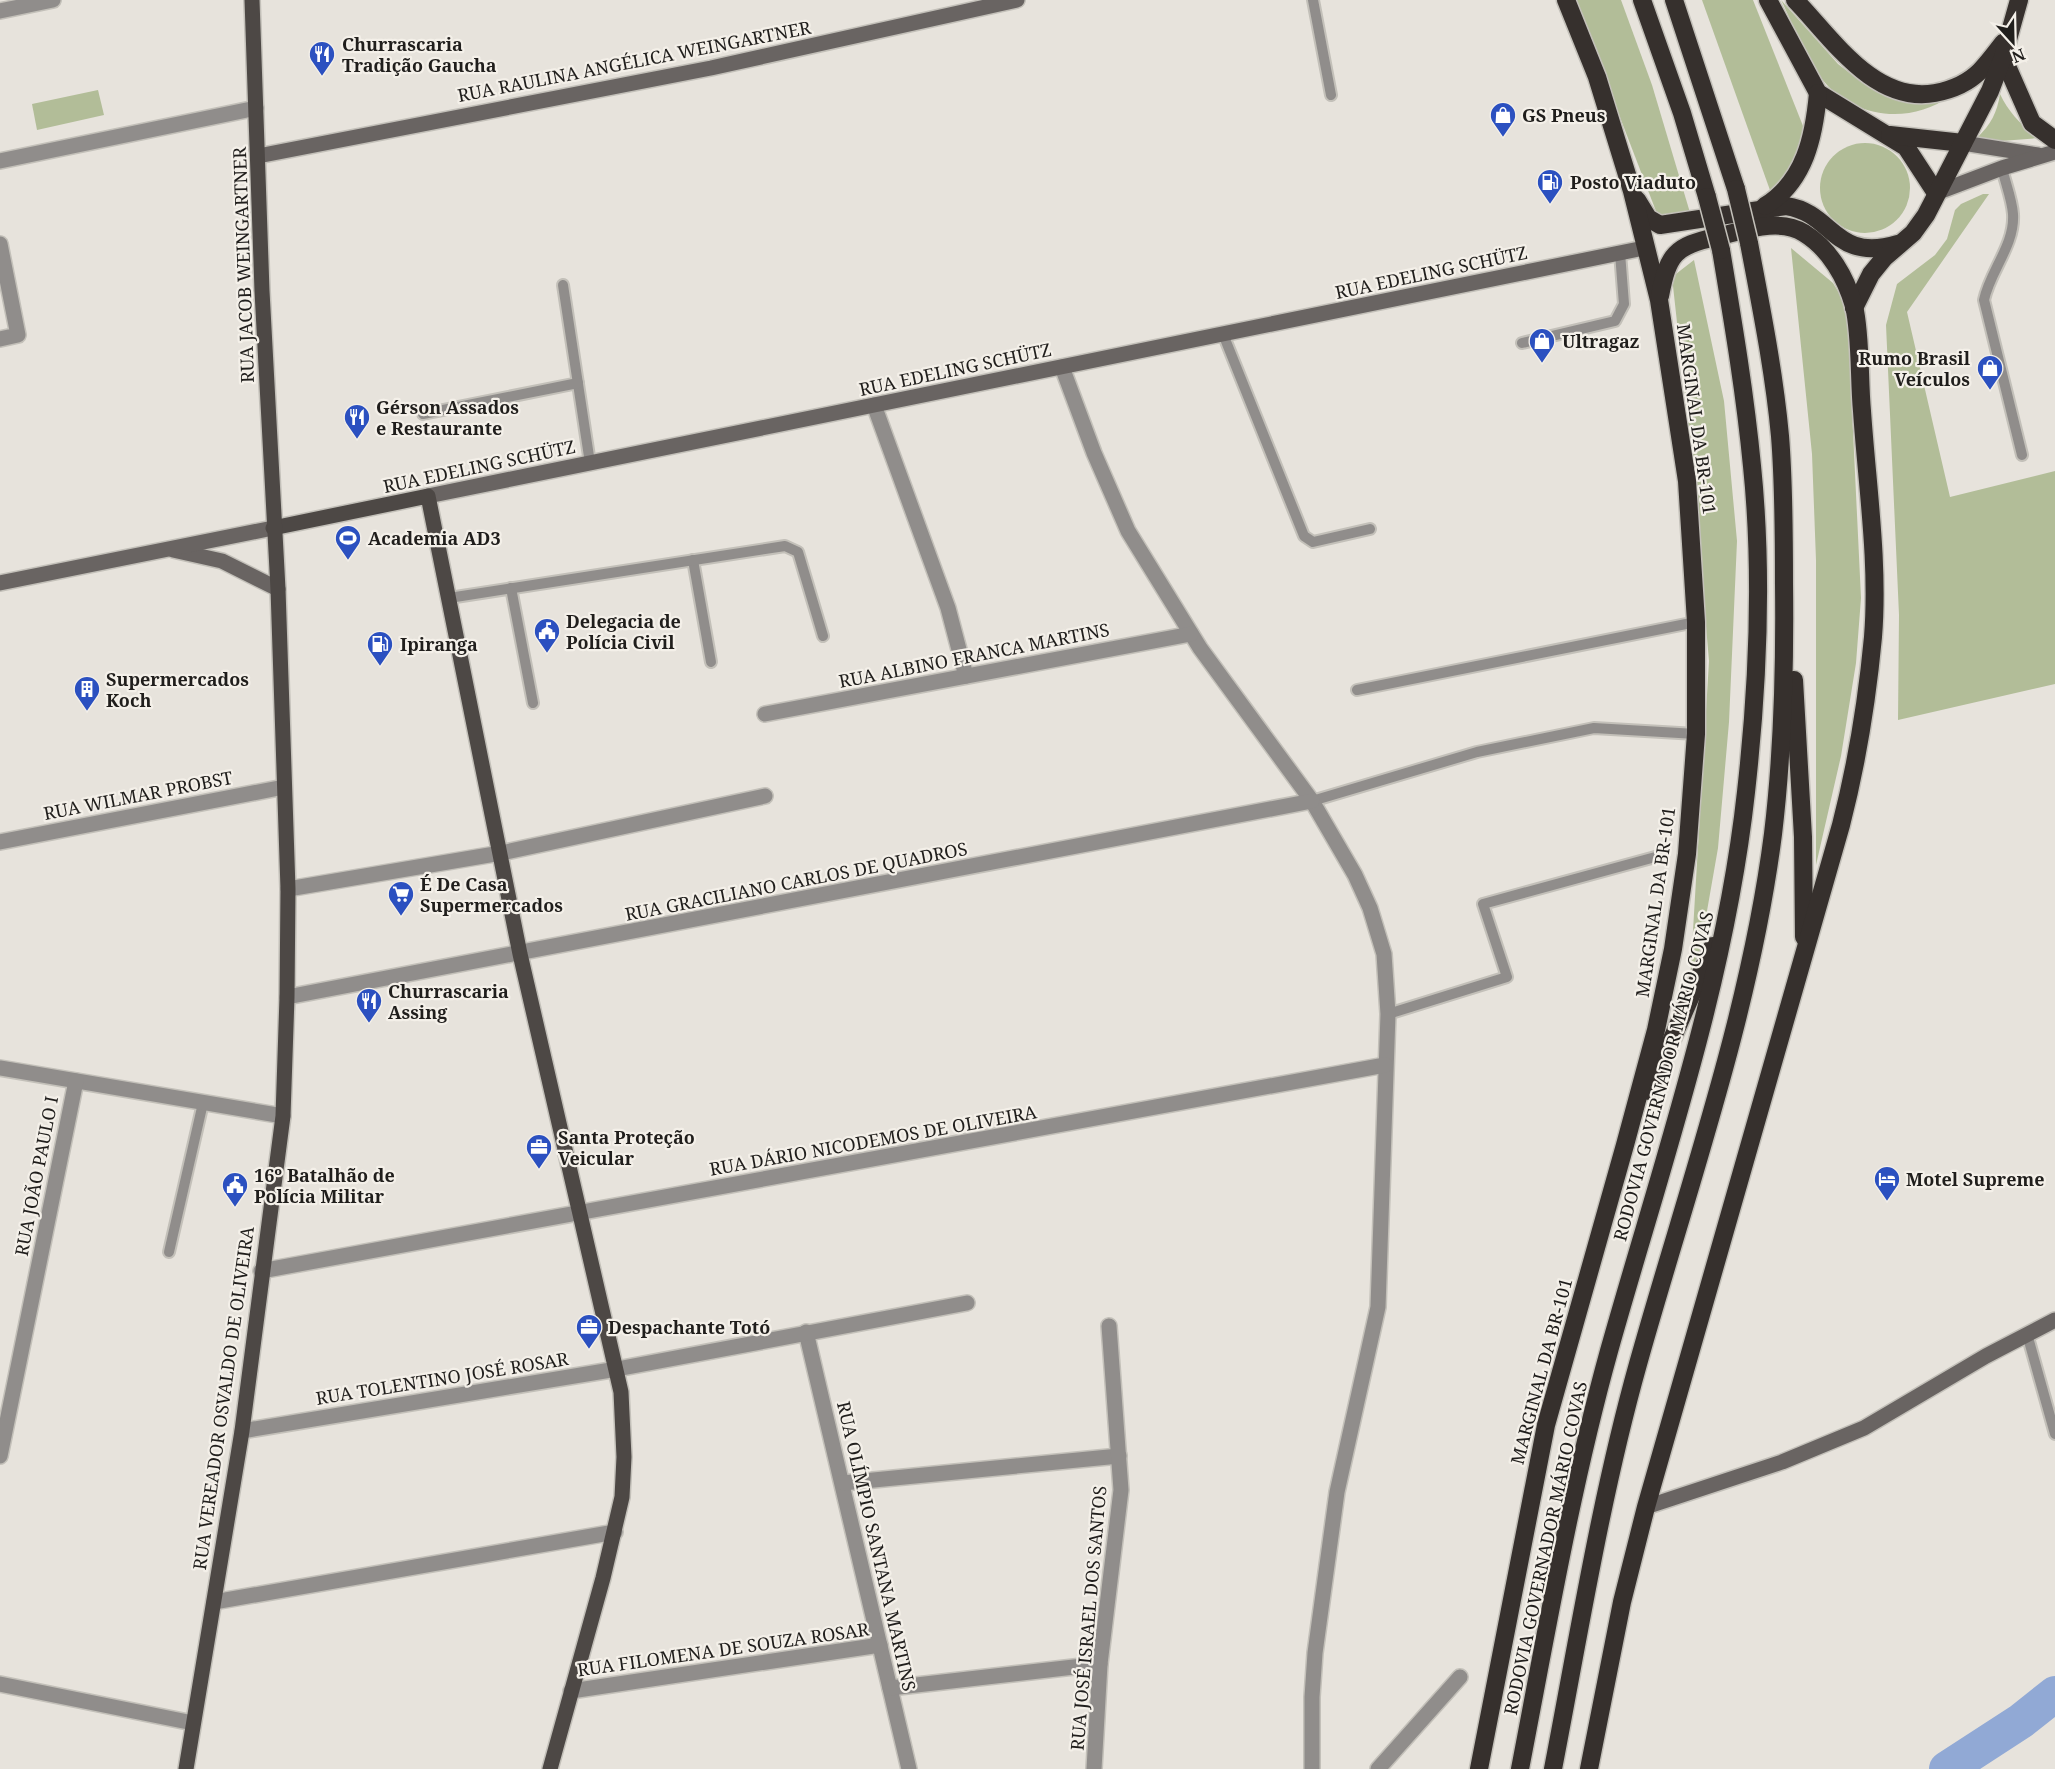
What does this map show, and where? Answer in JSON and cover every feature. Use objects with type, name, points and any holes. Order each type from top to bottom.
[{"type":"highway","name":"MARGINAL DA BR-101","points":[[1479,1769],[1546,1425],[1656,1030],[1673,949],[1687,854],[1696,734],[1696,622],[1688,481],[1659,300],[1644,248],[1632,191],[1597,77],[1566,0]]},
{"type":"highway","name":"RODOVIA GOVERNADOR MÁRIO COVAS","points":[[1520,1769],[1594,1405],[1687,1083],[1729,908],[1746,793],[1753,706],[1756,537],[1745,400],[1721,250],[1682,113],[1642,0]]},
{"type":"highway","points":[[1674,0],[1736,189],[1749,243],[1773,378],[1784,497],[1803,837],[1804,960]]},
{"type":"highway","points":[[1768,0],[1818,93],[1860,120],[1890,135],[1906,147],[1936,193]]},
{"type":"highway","points":[[1795,0],[1868,74],[1890,88],[1903,92],[1929,94],[1963,84],[1980,72],[2008,37]]},
{"type":"highway","points":[[1854,308],[1871,274],[1899,244],[1913,233],[1926,214],[1990,91],[2003,57],[2019,0]]},
{"type":"highway","points":[[2003,57],[2032,123],[2052,153]]},
{"type":"highway","points":[[1764,207],[1792,185],[1802,164],[1812,140],[1818,93]]},
{"type":"highway","points":[[1890,135],[1963,143]]},
{"type":"highway","points":[[1632,191],[1648,218],[1660,225],[1764,207],[1795,207],[1838,238],[1860,249],[1876,250],[1899,244]]},
{"type":"highway","points":[[1589,1769],[1622,1602],[1646,1507],[1804,960],[1856,766],[1873,635],[1873,581],[1854,308],[1833,260],[1804,232],[1790,226],[1769,226],[1692,242],[1679,249],[1670,259],[1664,272],[1659,300]]},
{"type":"highway","points":[[1553,1769],[1601,1521],[1631,1392],[1753,954],[1773,834],[1780,759],[1785,658],[1784,497]]},
{"type":"highway","points":[[1625,1145],[1729,908]]},
{"type":"main road","name":"RUA JACOB WEINGARTNER","points":[[252,0],[273,528]]},
{"type":"main road","name":"RUA RAULINA ANGÉLICA WEINGARTNER","points":[[258,156],[711,68],[1017,0]]},
{"type":"main road","points":[[1963,143],[2052,153]]},
{"type":"main road","points":[[1936,193],[2002,168],[2052,153]]},
{"type":"main road","name":"RUA EDELING SCHÜTZ","points":[[273,528],[1644,248]]},
{"type":"main road","points":[[428,496],[520,954],[617,1369],[624,1457],[622,1497],[615,1532],[550,1769]]},
{"type":"main road","points":[[0,583],[273,528]]},
{"type":"main road","name":"RUA VEREADOR OSVALDO DE OLIVEIRA","points":[[186,1769],[242,1431],[261,1271],[283,1116],[288,889],[278,589],[273,528]]},
{"type":"main road","points":[[164,549],[214,558],[242,569],[278,589]]},
{"type":"main road","points":[[1646,1507],[1782,1462],[1864,1428],[2055,1320]]},
{"type":"street","points":[[0,11],[53,0]]},
{"type":"street","points":[[0,161],[256,108]]},
{"type":"street","points":[[0,244],[18,335],[0,339]]},
{"type":"street","points":[[1062,367],[1094,453],[1128,531],[1191,634],[1312,801],[1339,845],[1370,908],[1384,954],[1388,1014],[1378,1307],[1337,1492],[1312,1697],[1312,1769]]},
{"type":"street","points":[[873,405],[948,608],[966,676]]},
{"type":"street","name":"RUA ALBINO FRANCA MARTINS","points":[[765,714],[1191,634]]},
{"type":"street","name":"RUA WILMAR PROBST","points":[[0,842],[284,787]]},
{"type":"street","points":[[288,889],[501,853],[765,796]]},
{"type":"street","name":"RUA GRACILIANO CARLOS DE QUADROS","points":[[287,997],[1312,801]]},
{"type":"street","name":"RUA DÁRIO NICODEMOS DE OLIVEIRA","points":[[261,1271],[1385,1065]]},
{"type":"street","points":[[0,1068],[283,1116]]},
{"type":"street","name":"RUA JOÃO PAULO I","points":[[0,1456],[76,1081]]},
{"type":"street","name":"RUA TOLENTINO JOSÉ ROSAR","points":[[242,1431],[617,1369],[967,1303]]},
{"type":"street","name":"RUA JOSÉ ISRAEL DOS SANTOS","points":[[1094,1769],[1100,1664],[1119,1517],[1119,1456],[1109,1326]]},
{"type":"street","name":"RUA OLÍMPIO SANTANA MARTINS","points":[[807,1332],[909,1769]]},
{"type":"street","points":[[843,1483],[1119,1456]]},
{"type":"street","points":[[214,1602],[615,1532]]},
{"type":"street","name":"RUA FILOMENA DE SOUZA ROSAR","points":[[571,1691],[880,1645]]},
{"type":"street","points":[[890,1688],[1100,1664]]},
{"type":"street","points":[[1378,1769],[1460,1677]]},
{"type":"street","points":[[0,1684],[193,1723]]},
{"type":"lane","points":[[1313,0],[1330,96]]},
{"type":"lane","points":[[2002,168],[2013,215],[2006,248],[1987,286],[1984,300],[2022,455]]},
{"type":"lane","points":[[1522,343],[1615,321],[1624,303],[1620,253]]},
{"type":"lane","points":[[563,285],[590,463]]},
{"type":"lane","points":[[1223,334],[1304,536],[1313,542],[1370,529]]},
{"type":"lane","points":[[423,414],[578,383]]},
{"type":"lane","points":[[449,598],[785,546],[798,552],[823,636]]},
{"type":"lane","points":[[693,560],[711,662]]},
{"type":"lane","points":[[511,588],[533,703]]},
{"type":"lane","points":[[1357,690],[1696,622]]},
{"type":"lane","points":[[1312,801],[1477,752],[1594,728],[1696,734]]},
{"type":"lane","points":[[1388,1014],[1507,977],[1483,904],[1659,856]]},
{"type":"lane","points":[[169,1252],[203,1103]]},
{"type":"lane","points":[[2027,1334],[2055,1434]]},
{"type":"green space","points":[[1575,0],[1621,0],[1652,85],[1691,216],[1659,219]]},
{"type":"green space","points":[[1702,0],[1753,0],[1805,131],[1799,160],[1771,193]]},
{"type":"green space","points":[[1781,0],[1838,64],[1864,84],[1894,98],[1950,96],[1934,105],[1900,114],[1865,109],[1849,102],[1834,92],[1815,70]]},
{"type":"green space","points":[[98,90],[104,115],[37,130],[32,104]]},
{"type":"green space","points":[[2000,94],[2016,119],[2039,138],[2001,141],[1977,138],[1993,118]]},
{"type":"green space","points":[[1865,143],[1882,147],[1897,156],[1906,171],[1910,188],[1906,205],[1897,220],[1882,229],[1865,233],[1848,229],[1833,220],[1824,205],[1820,188],[1824,171],[1833,156],[1848,147]]},
{"type":"green space","points":[[1983,194],[1989,194],[1907,312],[1950,497],[2055,471],[2055,684],[1898,720],[1899,615],[1886,325],[1897,284],[1935,255],[1947,239],[1955,210],[1961,204]]},
{"type":"green space","points":[[1791,248],[1833,283],[1847,306],[1861,598],[1856,663],[1841,756],[1816,865],[1816,560],[1812,454]]},
{"type":"green space","points":[[1694,260],[1724,401],[1737,541],[1729,722],[1718,848],[1700,951],[1690,981],[1709,661],[1690,440],[1672,277]]},
{"type":"waterway","points":[[1947,1769],[2021,1721],[2055,1694]]},
{"type":"place","name":"Churrascaria Tradição Gaucha","points":[[322,77]]},
{"type":"place","name":"GS Pneus","points":[[1503,138]]},
{"type":"place","name":"Posto Viaduto","points":[[1550,205]]},
{"type":"place","name":"Ultragaz","points":[[1542,364]]},
{"type":"place","name":"Rumo Brasil Veículos","points":[[1990,391]]},
{"type":"place","name":"Gérson Assados e Restaurante","points":[[357,440]]},
{"type":"place","name":"Academia AD3","points":[[348,561]]},
{"type":"place","name":"Delegacia de Polícia Civil","points":[[547,654]]},
{"type":"place","name":"Ipiranga","points":[[380,667]]},
{"type":"place","name":"Supermercados Koch","points":[[87,712]]},
{"type":"place","name":"É De Casa Supermercados","points":[[401,917]]},
{"type":"place","name":"Churrascaria Assing","points":[[369,1024]]},
{"type":"place","name":"Santa Proteção Veicular","points":[[539,1170]]},
{"type":"place","name":"Motel Supreme","points":[[1887,1202]]},
{"type":"place","name":"16º Batalhão de Polícia Militar","points":[[235,1208]]},
{"type":"place","name":"Despachante Totó","points":[[589,1350]]}]
